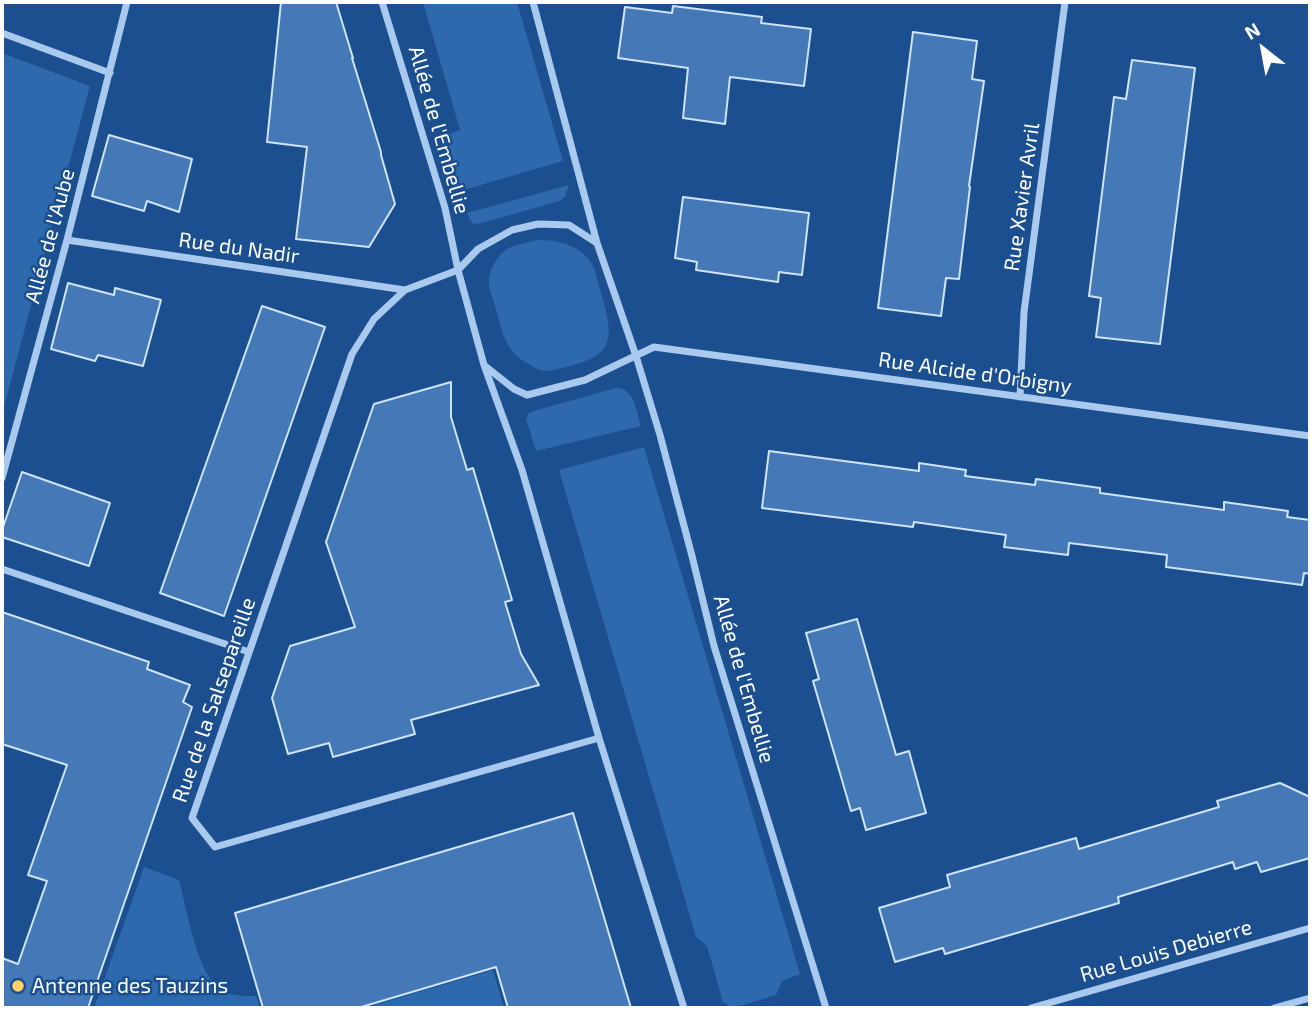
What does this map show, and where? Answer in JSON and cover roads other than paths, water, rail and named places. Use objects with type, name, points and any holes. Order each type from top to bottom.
[{"type":"street","name":"Allée de l'Aube","points":[[2,478],[67,240],[127,2]]},
{"type":"street","name":"Allée de l'Embellie","points":[[382,2],[445,208],[458,270],[484,365],[522,470],[599,738],[684,1008]]},
{"type":"street","name":"Allée de l'Embellie","points":[[533,2],[597,243],[660,435],[714,646],[826,1008]]},
{"type":"street","name":"Rue Xavier Avril","points":[[1020,397],[1024,312],[1065,2]]},
{"type":"street","points":[[2,33],[110,73]]},
{"type":"street","points":[[458,270],[478,249],[512,230],[538,224],[569,225],[597,243]]},
{"type":"street","name":"Rue du Nadir","points":[[67,240],[405,290]]},
{"type":"street","name":"Rue de la Salsepareille","points":[[458,270],[405,290],[373,319],[352,354],[192,818],[215,847],[599,738]]},
{"type":"street","name":"Rue Alcide d'Orbigny","points":[[636,356],[654,347],[1310,436]]},
{"type":"street","points":[[484,365],[514,389],[527,395],[585,380],[636,356]]},
{"type":"street","points":[[2,569],[249,652]]},
{"type":"street","name":"Rue Louis Debierre","points":[[1031,1008],[1310,928]]},
{"type":"street","points":[[1274,1008],[1310,998]]},
{"type":"place","name":"Antenne des Tauzins","points":[[18,986]]}]
